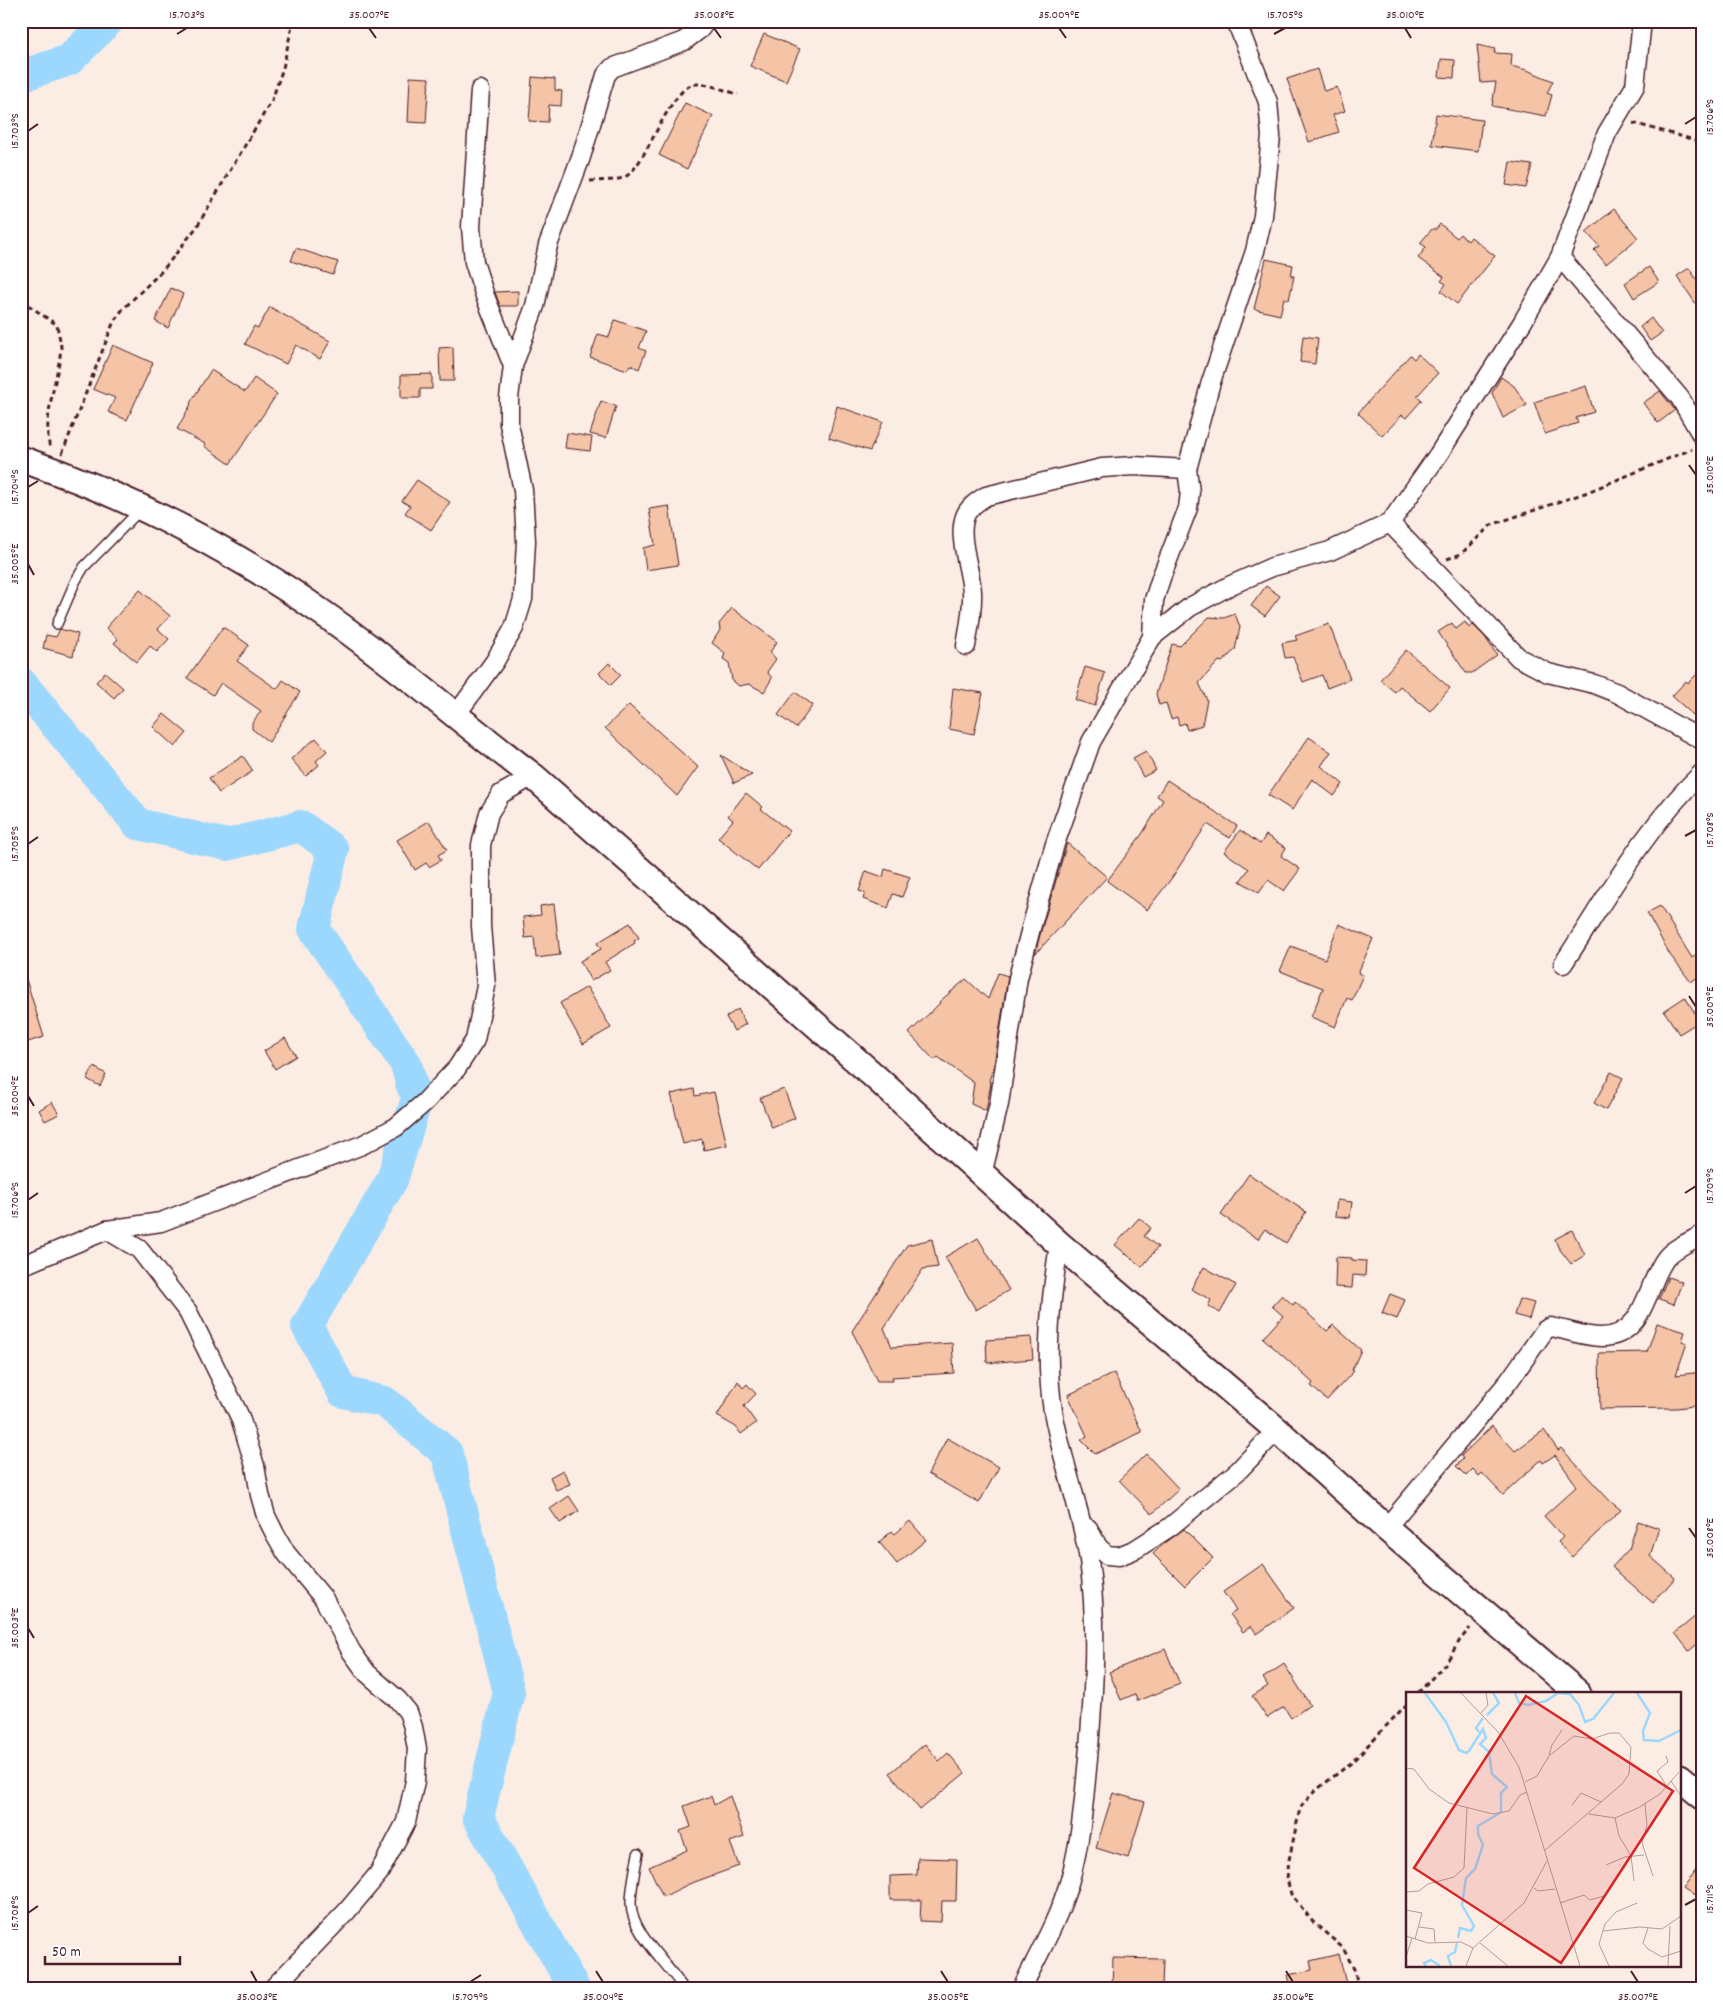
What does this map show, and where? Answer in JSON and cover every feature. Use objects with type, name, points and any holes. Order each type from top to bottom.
[{"type":"main road","points":[[21,459],[56,471],[143,507],[252,568],[326,616],[533,776],[688,915],[873,1075],[1059,1244],[1277,1430],[1386,1528],[1577,1692]]},
{"type":"main road","points":[[1680,1778],[1702,1796]]},
{"type":"street","points":[[456,715],[496,661],[514,628],[523,599],[526,541],[523,490],[509,424],[509,398],[513,366],[534,306],[548,245],[572,182],[608,71],[684,41],[700,29],[706,21]]},
{"type":"street","points":[[1152,637],[1154,600],[1160,578],[1188,508],[1190,492],[1187,469],[1211,382],[1255,251],[1263,216],[1270,136],[1268,102],[1236,21]]},
{"type":"street","points":[[982,1175],[999,1104],[1018,978],[1055,844],[1091,742],[1152,637],[1190,607],[1231,584],[1272,567],[1330,551],[1390,523],[1438,455],[1522,323],[1560,256],[1607,133],[1634,86],[1642,21]]},
{"type":"street","points":[[480,90],[471,227],[474,262],[485,296],[513,366]]},
{"type":"street","points":[[1560,256],[1680,398],[1697,442]]},
{"type":"street","points":[[966,646],[972,604],[972,589],[962,529],[966,515],[973,505],[986,496],[1102,468],[1134,466],[1187,469]]},
{"type":"street","points":[[1390,523],[1519,658],[1548,673],[1594,684],[1617,693],[1702,740]]},
{"type":"street","points":[[1564,964],[1639,848],[1679,794],[1702,772]]},
{"type":"street","points":[[21,1266],[107,1230],[161,1222],[362,1145],[396,1127],[425,1102],[457,1068],[475,1040],[486,986],[481,926],[481,845],[489,812],[501,794],[533,776]]},
{"type":"street","points":[[107,1230],[139,1249],[188,1312],[240,1417],[255,1466],[266,1516],[275,1534],[286,1553],[324,1599],[351,1652],[367,1672],[398,1700],[408,1712],[413,1727],[417,1749],[415,1782],[406,1822],[402,1831],[379,1873],[360,1896],[273,1988]]},
{"type":"street","points":[[1386,1528],[1509,1381],[1545,1330],[1551,1327],[1601,1337],[1616,1335],[1629,1327],[1642,1309],[1666,1259],[1702,1234]]},
{"type":"street","points":[[1022,1988],[1055,1921],[1078,1848],[1086,1789],[1092,1718],[1093,1615],[1089,1561],[1078,1505],[1057,1428],[1050,1382],[1051,1303],[1059,1244]]},
{"type":"street","points":[[1078,1505],[1098,1547],[1107,1555],[1119,1556],[1136,1549],[1170,1527],[1238,1471],[1277,1430]]},
{"type":"lane","points":[[57,624],[75,582],[84,567],[143,507]]},
{"type":"lane","points":[[638,1854],[631,1905],[634,1918],[649,1944],[683,1988]]},
{"type":"path","points":[[56,471],[114,321],[123,309],[163,270],[196,228],[272,100],[283,68],[293,21]]},
{"type":"path","points":[[572,182],[619,180],[628,176],[636,167],[669,110],[690,85],[698,84],[738,94]]},
{"type":"path","points":[[1616,118],[1702,142]]},
{"type":"path","points":[[21,300],[57,325],[61,347],[47,438],[56,471]]},
{"type":"path","points":[[1430,566],[1460,554],[1491,525],[1585,493],[1697,442]]},
{"type":"path","points":[[1419,1692],[1446,1663],[1460,1640],[1484,1613]]},
{"type":"path","points":[[1358,1988],[1355,1971],[1343,1948],[1313,1922],[1291,1894],[1287,1879],[1289,1860],[1302,1805],[1315,1791],[1351,1763],[1406,1705]]},
{"type":"building","points":[[764,34],[800,49],[786,81],[750,66]]},
{"type":"building","points":[[1477,45],[1495,49],[1494,53],[1512,54],[1511,66],[1527,70],[1553,81],[1547,93],[1552,95],[1546,116],[1492,106],[1496,82],[1481,83]]},
{"type":"building","points":[[1441,59],[1455,60],[1454,78],[1439,77]]},
{"type":"building","points":[[1317,69],[1324,91],[1337,87],[1345,111],[1333,115],[1339,132],[1309,142],[1287,79]]},
{"type":"building","points":[[410,77],[429,78],[426,123],[408,122]]},
{"type":"building","points":[[532,77],[555,79],[555,90],[562,91],[561,106],[549,105],[548,122],[529,121]]},
{"type":"building","points":[[685,103],[713,116],[687,169],[659,155]]},
{"type":"building","points":[[1436,114],[1482,120],[1478,151],[1432,145]]},
{"type":"building","points":[[1510,162],[1532,165],[1526,188],[1506,185]]},
{"type":"building","points":[[1614,209],[1638,238],[1606,264],[1594,250],[1599,246],[1586,232]]},
{"type":"building","points":[[1440,224],[1457,238],[1460,234],[1468,241],[1471,237],[1495,256],[1457,304],[1441,291],[1446,284],[1441,281],[1444,277],[1418,258],[1426,247],[1420,243],[1432,229],[1436,229]]},
{"type":"building","points":[[296,248],[338,262],[333,275],[291,261]]},
{"type":"building","points":[[1266,259],[1293,265],[1291,276],[1294,276],[1289,300],[1284,298],[1280,315],[1254,309]]},
{"type":"building","points":[[1649,267],[1659,282],[1634,298],[1625,283]]},
{"type":"building","points":[[1689,268],[1702,288],[1702,313],[1677,276]]},
{"type":"building","points":[[171,288],[183,294],[168,328],[155,321]]},
{"type":"building","points":[[518,291],[518,306],[500,306],[495,292]]},
{"type":"building","points":[[270,307],[330,341],[320,359],[296,345],[286,364],[245,344],[254,326],[258,328]]},
{"type":"building","points":[[1651,318],[1662,333],[1650,341],[1640,327]]},
{"type":"building","points":[[615,320],[646,331],[639,348],[646,351],[639,369],[630,365],[627,370],[590,357],[598,334],[609,337]]},
{"type":"building","points":[[1303,336],[1318,338],[1315,364],[1300,362]]},
{"type":"building","points":[[113,345],[153,363],[127,420],[108,412],[115,398],[93,389]]},
{"type":"building","points":[[453,347],[454,381],[440,381],[439,348]]},
{"type":"building","points":[[1418,354],[1438,373],[1417,396],[1422,400],[1406,418],[1402,415],[1382,436],[1358,413],[1410,355],[1414,359]]},
{"type":"building","points":[[211,370],[245,392],[254,378],[277,394],[230,464],[204,446],[205,444],[177,429],[190,403]]},
{"type":"building","points":[[432,374],[432,389],[420,389],[420,398],[401,398],[401,375]]},
{"type":"building","points":[[1501,377],[1514,386],[1527,405],[1503,418],[1492,393]]},
{"type":"building","points":[[1586,386],[1594,412],[1576,418],[1578,423],[1545,434],[1534,402]]},
{"type":"building","points":[[1660,391],[1675,410],[1658,423],[1643,403]]},
{"type":"building","points":[[601,401],[616,406],[606,438],[590,434]]},
{"type":"building","points":[[837,406],[883,422],[870,451],[829,438]]},
{"type":"building","points":[[567,433],[592,437],[590,451],[565,448]]},
{"type":"building","points":[[417,480],[450,502],[431,530],[405,513],[410,506],[402,501]]},
{"type":"building","points":[[669,506],[678,565],[646,570],[643,548],[655,545],[649,509]]},
{"type":"building","points":[[1266,586],[1280,596],[1265,616],[1251,606]]},
{"type":"building","points":[[140,590],[170,616],[158,629],[169,639],[157,652],[150,646],[137,662],[114,643],[118,639],[106,628]]},
{"type":"building","points":[[732,608],[777,642],[770,652],[776,659],[767,672],[772,678],[764,692],[749,684],[739,686],[732,680],[729,663],[723,659],[725,653],[712,643],[720,630],[719,624]]},
{"type":"building","points":[[1235,614],[1240,627],[1235,650],[1222,662],[1219,661],[1199,683],[1207,700],[1202,725],[1187,730],[1185,723],[1179,725],[1177,717],[1171,719],[1166,703],[1159,705],[1156,694],[1172,644],[1180,646],[1209,617],[1224,618]]},
{"type":"building","points":[[1465,622],[1469,628],[1473,625],[1485,637],[1497,655],[1472,673],[1466,673],[1438,632],[1452,623],[1456,629]]},
{"type":"building","points":[[1329,624],[1350,679],[1327,688],[1322,675],[1303,682],[1293,657],[1285,658],[1282,643],[1297,640],[1295,636]]},
{"type":"building","points":[[223,627],[249,645],[237,661],[277,689],[283,680],[300,692],[269,742],[252,729],[252,723],[261,711],[221,683],[213,695],[187,678]]},
{"type":"building","points":[[60,629],[78,634],[73,656],[43,648],[46,635],[56,637]]},
{"type":"building","points":[[1406,650],[1450,688],[1430,711],[1400,686],[1395,692],[1380,680]]},
{"type":"building","points":[[609,663],[621,675],[611,685],[599,673]]},
{"type":"building","points":[[1085,667],[1105,673],[1095,706],[1075,700]]},
{"type":"building","points":[[1702,669],[1702,723],[1672,696],[1686,681],[1688,683]]},
{"type":"building","points":[[105,672],[123,688],[114,698],[96,682]]},
{"type":"building","points":[[953,688],[983,693],[974,734],[949,729]]},
{"type":"building","points":[[795,692],[813,705],[796,728],[778,715]]},
{"type":"building","points":[[629,705],[698,767],[677,796],[605,728]]},
{"type":"building","points":[[164,714],[187,733],[175,747],[153,727]]},
{"type":"building","points":[[1309,737],[1331,752],[1321,766],[1343,784],[1334,796],[1312,779],[1292,810],[1268,795]]},
{"type":"building","points":[[316,738],[327,751],[316,761],[319,765],[306,776],[291,759]]},
{"type":"building","points":[[1146,751],[1156,770],[1143,777],[1133,758]]},
{"type":"building","points":[[721,755],[752,775],[734,783]]},
{"type":"building","points":[[243,756],[253,771],[219,793],[209,778]]},
{"type":"building","points":[[1167,780],[1237,826],[1230,838],[1207,824],[1171,879],[1147,910],[1107,881],[1142,834],[1163,800],[1157,796]]},
{"type":"building","points":[[746,793],[763,807],[761,809],[789,831],[758,870],[718,838],[733,820],[728,816]]},
{"type":"building","points":[[429,821],[447,850],[438,855],[441,860],[429,867],[426,863],[415,870],[397,840]]},
{"type":"building","points":[[1240,830],[1260,844],[1266,835],[1286,848],[1281,856],[1300,869],[1284,891],[1268,880],[1259,893],[1240,881],[1249,869],[1224,852]]},
{"type":"building","points":[[1067,843],[1107,877],[1035,954],[1041,931]]},
{"type":"building","points":[[885,869],[910,877],[902,897],[893,894],[888,908],[863,899],[865,893],[859,891],[866,871],[883,877]]},
{"type":"building","points":[[554,904],[560,955],[536,958],[534,937],[525,938],[523,917],[541,915],[540,906]]},
{"type":"building","points":[[1660,906],[1692,958],[1702,949],[1702,974],[1691,982],[1670,955],[1647,913]]},
{"type":"building","points":[[630,923],[639,938],[634,941],[635,943],[605,962],[610,970],[591,981],[580,961],[601,949],[597,943]]},
{"type":"building","points":[[1339,924],[1373,939],[1358,973],[1363,975],[1352,1000],[1347,998],[1335,1027],[1311,1017],[1323,988],[1280,971],[1291,946],[1325,959]]},
{"type":"building","points":[[998,973],[1008,976],[994,1065],[989,1081],[991,1083],[986,1111],[971,1104],[974,1083],[938,1057],[934,1060],[909,1033],[939,1002],[966,979],[988,999]]},
{"type":"building","points":[[25,976],[44,1037],[21,1044],[21,977]]},
{"type":"building","points":[[587,987],[611,1028],[583,1044],[560,1003]]},
{"type":"building","points":[[1685,997],[1700,1021],[1679,1034],[1664,1011]]},
{"type":"building","points":[[738,1009],[746,1024],[734,1031],[726,1017]]},
{"type":"building","points":[[285,1038],[296,1056],[275,1069],[264,1051]]},
{"type":"building","points":[[94,1067],[106,1074],[100,1086],[87,1079]]},
{"type":"building","points":[[1611,1072],[1623,1078],[1606,1110],[1594,1103]]},
{"type":"building","points":[[694,1089],[695,1096],[714,1092],[727,1145],[704,1150],[702,1139],[683,1144],[671,1094]]},
{"type":"building","points":[[784,1089],[795,1118],[772,1128],[760,1098]]},
{"type":"building","points":[[52,1102],[59,1114],[45,1121],[39,1110]]},
{"type":"building","points":[[1249,1174],[1306,1212],[1286,1243],[1265,1229],[1258,1239],[1221,1215]]},
{"type":"building","points":[[1337,1200],[1352,1202],[1350,1218],[1335,1216]]},
{"type":"building","points":[[1139,1218],[1151,1228],[1144,1236],[1158,1247],[1142,1267],[1115,1245]]},
{"type":"building","points":[[1572,1230],[1585,1255],[1571,1264],[1558,1247],[1555,1239]]},
{"type":"building","points":[[978,1238],[1009,1290],[976,1310],[945,1257]]},
{"type":"building","points":[[932,1239],[938,1267],[923,1269],[884,1328],[892,1347],[952,1343],[954,1373],[892,1377],[893,1381],[877,1381],[852,1331],[907,1245]]},
{"type":"building","points":[[1336,1257],[1366,1261],[1365,1276],[1353,1275],[1352,1288],[1335,1287]]},
{"type":"building","points":[[1204,1267],[1236,1285],[1220,1313],[1208,1306],[1211,1300],[1191,1289]]},
{"type":"building","points":[[1668,1277],[1682,1282],[1674,1304],[1659,1299]]},
{"type":"building","points":[[1390,1294],[1405,1300],[1397,1319],[1382,1313]]},
{"type":"building","points":[[1282,1295],[1293,1305],[1295,1302],[1327,1331],[1333,1325],[1361,1350],[1352,1370],[1354,1371],[1327,1400],[1311,1386],[1313,1383],[1263,1338],[1283,1316],[1272,1306]]},
{"type":"building","points":[[1519,1299],[1534,1303],[1529,1319],[1514,1315]]},
{"type":"building","points":[[1657,1323],[1685,1332],[1682,1341],[1687,1343],[1676,1375],[1702,1372],[1702,1405],[1677,1408],[1600,1409],[1599,1353],[1647,1352]]},
{"type":"building","points":[[1031,1337],[1033,1359],[987,1363],[986,1340]]},
{"type":"building","points":[[1114,1373],[1142,1432],[1095,1454],[1081,1440],[1087,1436],[1068,1395]]},
{"type":"building","points":[[738,1381],[743,1388],[747,1384],[756,1394],[744,1406],[756,1423],[741,1434],[736,1427],[717,1416]]},
{"type":"building","points":[[1492,1426],[1515,1451],[1544,1430],[1558,1450],[1561,1448],[1610,1501],[1621,1510],[1572,1557],[1558,1542],[1563,1537],[1544,1516],[1577,1486],[1555,1455],[1543,1463],[1541,1460],[1503,1495],[1482,1473],[1479,1476],[1473,1469],[1466,1476],[1456,1466],[1463,1459],[1461,1456]]},
{"type":"building","points":[[947,1438],[999,1467],[979,1503],[928,1474]]},
{"type":"building","points":[[1146,1454],[1179,1489],[1152,1514],[1119,1480]]},
{"type":"building","points":[[563,1470],[570,1484],[556,1490],[550,1477]]},
{"type":"building","points":[[569,1496],[579,1511],[560,1523],[550,1509]]},
{"type":"building","points":[[910,1521],[926,1540],[897,1564],[879,1542],[892,1531],[895,1534]]},
{"type":"building","points":[[1638,1521],[1659,1528],[1650,1556],[1675,1578],[1653,1603],[1612,1567],[1629,1549]]},
{"type":"building","points":[[1184,1529],[1213,1558],[1185,1586],[1153,1554]]},
{"type":"building","points":[[1263,1564],[1294,1608],[1257,1634],[1251,1626],[1243,1632],[1230,1614],[1236,1610],[1223,1592]]},
{"type":"building","points":[[1702,1611],[1702,1640],[1689,1651],[1675,1633]]},
{"type":"building","points":[[1165,1649],[1180,1684],[1138,1701],[1135,1694],[1121,1700],[1109,1672]]},
{"type":"building","points":[[1284,1664],[1310,1705],[1291,1718],[1284,1707],[1267,1718],[1252,1696],[1268,1686],[1263,1678]]},
{"type":"building","points":[[925,1744],[939,1761],[948,1753],[965,1773],[920,1810],[890,1773]]},
{"type":"building","points":[[1113,1793],[1145,1802],[1128,1858],[1096,1848]]},
{"type":"building","points":[[711,1796],[714,1805],[730,1796],[744,1837],[730,1842],[739,1866],[689,1884],[663,1897],[649,1867],[687,1850],[680,1831],[691,1827],[684,1806]]},
{"type":"building","points":[[918,1858],[957,1859],[956,1901],[942,1901],[941,1922],[920,1921],[921,1900],[890,1900],[890,1876],[917,1875]]},
{"type":"building","points":[[1702,1862],[1702,1901],[1683,1888]]},
{"type":"building","points":[[1339,1954],[1347,1988],[1291,1988],[1288,1975],[1312,1970],[1310,1961]]},
{"type":"building","points":[[1113,1958],[1163,1959],[1162,1988],[1112,1988]]},
{"type":"waterway","points":[[21,76],[69,60],[108,21]]},
{"type":"waterway","points":[[21,683],[138,824],[227,845],[301,826],[333,850],[314,929],[406,1064],[412,1086]]},
{"type":"waterway","points":[[416,1102],[392,1180],[307,1326],[343,1392],[385,1402],[447,1453],[509,1692],[478,1817],[574,1988]]}]
